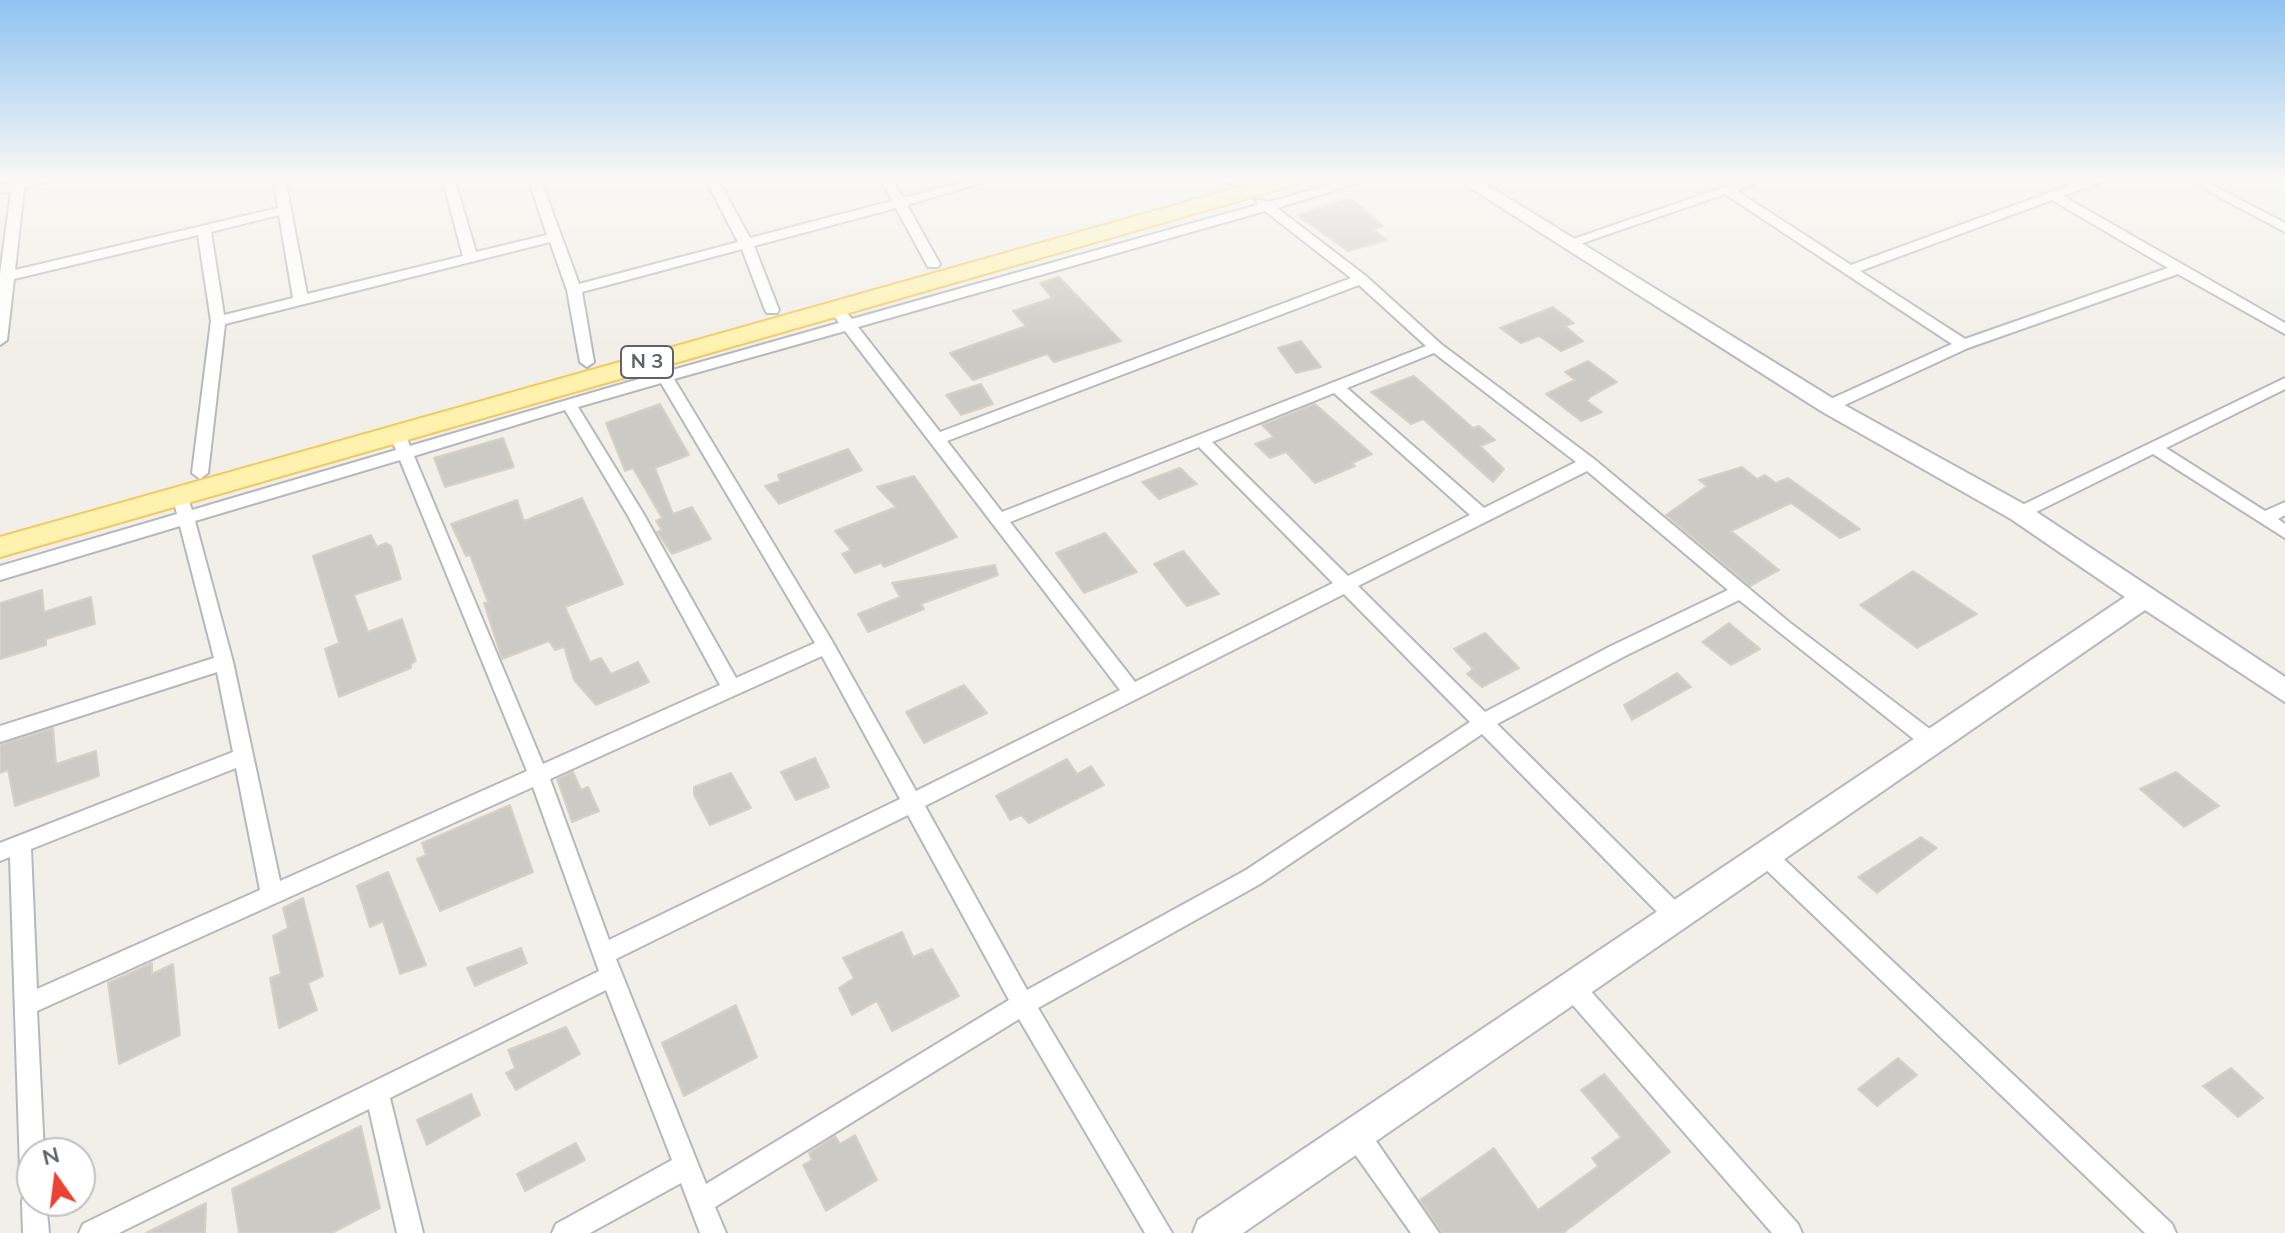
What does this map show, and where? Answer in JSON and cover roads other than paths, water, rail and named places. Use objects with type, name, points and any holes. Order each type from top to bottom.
[{"type":"main road","name":"N 3","points":[[0,529],[391,415],[933,264],[1047,236]]},
{"type":"main road","name":"N 3","points":[[0,547],[183,507],[841,316],[1091,236]]},
{"type":"street","points":[[0,340],[11,236]]},
{"type":"street","points":[[5,276],[180,236]]},
{"type":"street","points":[[200,473],[218,321],[205,236]]},
{"type":"street","points":[[289,236],[301,300]]},
{"type":"street","points":[[464,236],[471,259]]},
{"type":"street","points":[[742,236],[772,310]]},
{"type":"street","points":[[574,290],[773,236]]},
{"type":"street","points":[[919,236],[933,264]]},
{"type":"street","points":[[1305,236],[1361,279],[1436,347],[1588,463],[1740,592],[1932,742]]},
{"type":"street","points":[[1553,236],[1829,406],[2020,513],[2285,691]]},
{"type":"street","points":[[1566,244],[1591,236]]},
{"type":"street","points":[[1794,236],[1963,345]]},
{"type":"street","points":[[1847,271],[1943,236]]},
{"type":"street","points":[[2121,236],[2285,329]]},
{"type":"street","points":[[218,321],[554,237],[574,290],[587,362]]},
{"type":"street","points":[[1829,406],[1963,345],[2178,269]]},
{"type":"street","points":[[938,439],[1361,279]]},
{"type":"street","points":[[841,316],[1133,693]]},
{"type":"street","points":[[1001,519],[1436,347]]},
{"type":"street","points":[[713,1233],[607,965],[539,777],[402,444],[569,404],[660,368],[826,646],[910,804],[1023,1004],[1159,1233]]},
{"type":"street","points":[[2020,513],[2285,383]]},
{"type":"street","points":[[1334,385],[1480,514]]},
{"type":"street","points":[[569,404],[635,513],[731,687]]},
{"type":"street","points":[[1200,439],[1676,916]]},
{"type":"street","points":[[2155,448],[2285,532]]},
{"type":"street","points":[[92,1233],[377,1094],[607,965],[910,804],[1347,585],[1480,514],[1588,463]]},
{"type":"street","points":[[0,573],[183,507],[224,662],[272,895]]},
{"type":"street","points":[[2265,519],[2285,508]]},
{"type":"street","points":[[702,1201],[1023,1004],[1253,877],[1484,722],[1618,651],[1740,592]]},
{"type":"street","points":[[1211,1233],[2144,597]]},
{"type":"street","points":[[26,1005],[826,646]]},
{"type":"street","points":[[0,734],[224,662]]},
{"type":"street","points":[[31,1137],[26,1005],[10,848],[245,756]]},
{"type":"street","points":[[1765,855],[2163,1233]]},
{"type":"street","points":[[1572,987],[1789,1233]]},
{"type":"street","points":[[377,1094],[410,1233]]},
{"type":"street","points":[[1356,1134],[1426,1233]]},
{"type":"street","points":[[565,1233],[688,1165]]}]
